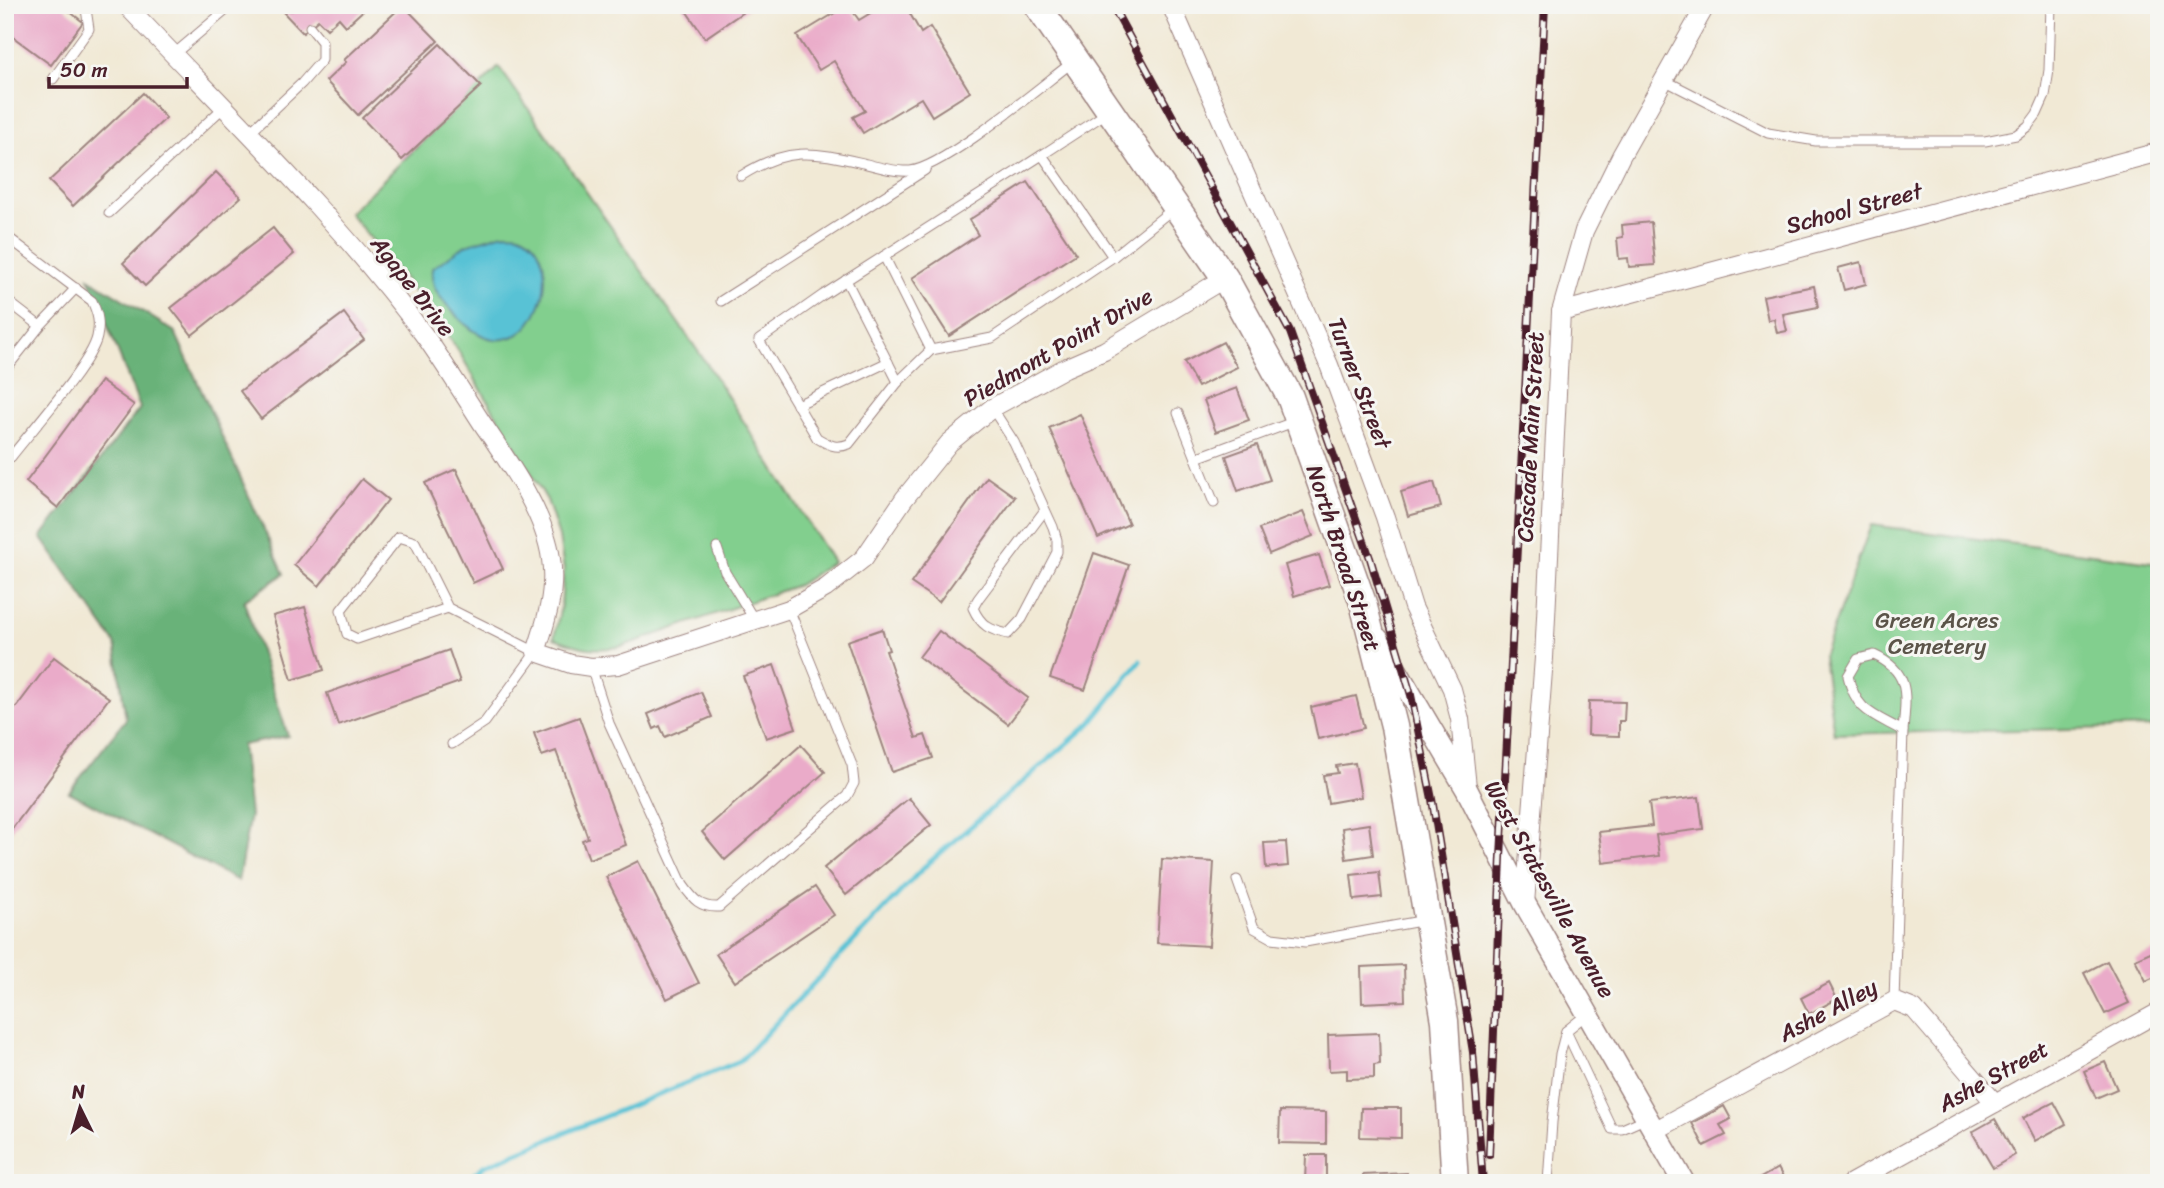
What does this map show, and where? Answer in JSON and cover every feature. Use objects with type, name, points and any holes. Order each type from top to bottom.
[{"type":"main road","name":"North Broad Street","points":[[1044,8],[1075,60],[1224,278],[1290,397],[1368,622],[1394,726],[1445,1021],[1455,1183]]},
{"type":"street","name":"Agape Drive","points":[[125,5],[353,248],[426,339],[496,444],[537,512],[551,558],[552,584],[548,617],[536,652]]},
{"type":"street","name":"Turner Street","points":[[1171,5],[1329,365],[1385,517],[1413,607],[1452,689],[1460,719],[1467,790]]},
{"type":"street","name":"Cascade Main Street","points":[[1525,904],[1544,658],[1561,312],[1584,231],[1621,156],[1706,5]]},
{"type":"street","name":"School Street","points":[[1561,312],[2159,152]]},
{"type":"street","name":"Piedmont Point Drive","points":[[536,652],[553,659],[591,667],[618,665],[755,622],[826,588],[864,558],[904,499],[949,443],[992,408],[1065,368],[1104,351],[1224,278]]},
{"type":"street","name":"West Statesville Avenue","points":[[1368,622],[1467,790],[1525,904],[1684,1183]]},
{"type":"street","name":"Ashe Alley","points":[[1652,1124],[1894,1001],[1914,1009],[1995,1103]]},
{"type":"street","name":"Ashe Street","points":[[1851,1183],[2159,1012]]},
{"type":"lane","points":[[173,55],[232,5]]},
{"type":"lane","points":[[1664,80],[1768,132],[1816,141],[1985,141],[2016,135],[2028,126],[2037,114],[2045,96],[2049,70],[2051,5]]},
{"type":"lane","points":[[53,79],[89,29],[85,7]]},
{"type":"lane","points":[[248,134],[302,83],[322,60],[322,42],[310,27]]},
{"type":"lane","points":[[721,301],[942,160],[1075,60]]},
{"type":"lane","points":[[109,213],[223,108]]},
{"type":"lane","points":[[1110,111],[846,280],[759,340],[817,438],[832,446],[849,444],[898,382],[931,350],[992,338],[1113,257],[1176,207]]},
{"type":"lane","points":[[741,176],[764,162],[790,155],[817,153],[884,168],[911,171],[942,160]]},
{"type":"lane","points":[[1042,155],[1113,257]]},
{"type":"lane","points":[[5,235],[92,300],[99,316],[97,339],[87,359],[10,457],[5,457]]},
{"type":"lane","points":[[884,256],[931,350]]},
{"type":"lane","points":[[846,280],[898,382]]},
{"type":"lane","points":[[5,370],[40,326],[76,288]]},
{"type":"lane","points":[[5,299],[40,326]]},
{"type":"lane","points":[[797,404],[888,362]]},
{"type":"lane","points":[[992,408],[1014,442],[1045,510],[1057,540],[1057,552],[1022,619],[1008,634],[989,630],[978,619],[973,608],[1045,510]]},
{"type":"lane","points":[[1178,414],[1214,503]]},
{"type":"lane","points":[[1196,458],[1298,420]]},
{"type":"lane","points":[[448,608],[357,639],[347,634],[341,610],[399,537],[415,542],[448,608],[536,652],[485,722],[452,744]]},
{"type":"lane","points":[[716,548],[725,572],[755,622]]},
{"type":"lane","points":[[591,667],[609,723],[683,885],[694,901],[708,907],[719,907],[847,796],[854,783],[852,765],[789,608]]},
{"type":"lane","points":[[1894,1001],[1906,694],[1902,676],[1887,661],[1874,655],[1857,659],[1848,676],[1852,695],[1863,708],[1903,731]]},
{"type":"lane","points":[[1237,880],[1254,928],[1272,938],[1305,942],[1428,920]]},
{"type":"lane","points":[[1548,1183],[1560,1055],[1566,1031],[1588,1013]]},
{"type":"lane","points":[[1566,1031],[1612,1129],[1652,1124]]},
{"type":"green space","points":[[499,67],[707,364],[833,562],[798,585],[623,646],[588,648],[554,638],[561,606],[564,570],[559,537],[547,500],[456,347],[403,277],[349,213]]},
{"type":"green space","points":[[89,278],[175,332],[284,574],[244,601],[288,736],[242,745],[250,815],[238,881],[69,792],[126,719],[115,643],[41,537],[140,408]]},
{"type":"green space","name":"Green Acres Cemetery","points":[[1871,525],[2159,563],[2159,727],[1834,734],[1823,656]]},
{"type":"water","points":[[503,233],[519,234],[536,247],[544,267],[544,290],[536,313],[523,330],[504,339],[481,335],[455,314],[438,294],[432,275],[432,268],[466,245]]},
{"type":"building","points":[[5,5],[61,5],[83,22],[51,65],[5,31]]},
{"type":"building","points":[[292,5],[369,5],[346,26],[339,18],[327,29],[318,20],[303,33],[284,13]]},
{"type":"building","points":[[403,5],[438,41],[358,115],[326,81],[346,62],[344,60]]},
{"type":"building","points":[[682,5],[747,5],[749,8],[705,38]]},
{"type":"building","points":[[848,5],[859,20],[884,5],[905,5],[921,33],[930,27],[970,92],[932,116],[921,98],[863,133],[853,117],[865,111],[834,61],[819,70],[797,36]]},
{"type":"building","points":[[440,44],[481,86],[402,160],[362,118]]},
{"type":"building","points":[[143,93],[166,118],[73,206],[49,181]]},
{"type":"building","points":[[216,172],[241,197],[145,286],[123,263]]},
{"type":"building","points":[[1028,182],[1076,254],[949,336],[912,278],[978,235],[969,220]]},
{"type":"building","points":[[1651,222],[1655,265],[1629,267],[1628,258],[1619,259],[1617,238],[1623,237],[1622,225]]},
{"type":"building","points":[[273,228],[294,254],[192,335],[171,308]]},
{"type":"building","points":[[1861,262],[1866,284],[1844,290],[1838,268]]},
{"type":"building","points":[[1814,286],[1818,307],[1783,314],[1787,331],[1777,333],[1774,319],[1768,320],[1763,296]]},
{"type":"building","points":[[344,313],[364,340],[261,419],[240,391]]},
{"type":"building","points":[[1223,342],[1237,367],[1198,387],[1184,362]]},
{"type":"building","points":[[101,381],[134,405],[58,508],[26,482]]},
{"type":"building","points":[[1237,388],[1249,420],[1216,432],[1204,400]]},
{"type":"building","points":[[1080,414],[1129,524],[1098,538],[1049,428]]},
{"type":"building","points":[[1257,445],[1270,480],[1238,491],[1226,456]]},
{"type":"building","points":[[456,469],[503,569],[473,583],[425,483]]},
{"type":"building","points":[[987,477],[1015,497],[939,602],[911,583]]},
{"type":"building","points":[[362,479],[388,500],[319,586],[294,565]]},
{"type":"building","points":[[1434,482],[1441,507],[1408,516],[1401,492]]},
{"type":"building","points":[[1303,512],[1313,536],[1269,554],[1259,529]]},
{"type":"building","points":[[1094,553],[1129,565],[1085,690],[1050,678]]},
{"type":"building","points":[[1319,555],[1329,585],[1294,596],[1285,565]]},
{"type":"building","points":[[305,607],[324,670],[292,680],[273,616]]},
{"type":"building","points":[[882,629],[889,650],[886,651],[916,738],[925,735],[933,758],[892,772],[847,641]]},
{"type":"building","points":[[939,631],[1028,698],[1008,724],[919,657]]},
{"type":"building","points":[[449,650],[460,682],[338,725],[327,693]]},
{"type":"building","points":[[54,657],[109,698],[9,833],[5,830],[5,722]]},
{"type":"building","points":[[774,665],[796,728],[766,738],[743,676]]},
{"type":"building","points":[[701,692],[712,717],[665,737],[660,726],[654,729],[648,714]]},
{"type":"building","points":[[1356,696],[1364,728],[1318,739],[1311,707]]},
{"type":"building","points":[[1589,701],[1625,702],[1624,721],[1619,721],[1619,736],[1588,735]]},
{"type":"building","points":[[579,717],[626,845],[589,859],[582,840],[588,838],[556,751],[542,756],[534,733]]},
{"type":"building","points":[[801,745],[825,772],[725,860],[702,832]]},
{"type":"building","points":[[1355,763],[1361,797],[1328,803],[1323,775],[1338,773],[1336,766]]},
{"type":"building","points":[[1699,797],[1703,829],[1656,835],[1659,856],[1603,863],[1599,832],[1652,826],[1649,803]]},
{"type":"building","points":[[909,798],[931,825],[846,895],[824,868]]},
{"type":"building","points":[[1369,824],[1373,855],[1346,859],[1342,828]]},
{"type":"building","points":[[1286,842],[1288,866],[1266,868],[1264,843]]},
{"type":"building","points":[[1162,859],[1214,862],[1209,946],[1157,943]]},
{"type":"building","points":[[638,861],[699,983],[667,999],[606,877]]},
{"type":"building","points":[[1379,872],[1382,897],[1354,900],[1351,875]]},
{"type":"building","points":[[815,887],[834,915],[735,982],[716,954]]},
{"type":"building","points":[[2159,948],[2159,975],[2146,981],[2135,959]]},
{"type":"building","points":[[2107,961],[2129,1003],[2105,1014],[2084,973]]},
{"type":"building","points":[[1404,965],[1405,1001],[1362,1003],[1361,967]]},
{"type":"building","points":[[1829,983],[1837,999],[1809,1014],[1801,998]]},
{"type":"building","points":[[1379,1033],[1380,1064],[1374,1065],[1374,1078],[1347,1079],[1347,1070],[1329,1071],[1328,1035]]},
{"type":"building","points":[[2105,1062],[2117,1089],[2096,1098],[2084,1071]]},
{"type":"building","points":[[2054,1102],[2066,1124],[2035,1141],[2023,1118]]},
{"type":"building","points":[[1724,1106],[1731,1119],[1720,1125],[1726,1135],[1704,1146],[1692,1123]]},
{"type":"building","points":[[1361,1108],[1401,1108],[1401,1138],[1360,1137]]},
{"type":"building","points":[[1280,1111],[1326,1112],[1326,1144],[1279,1143]]},
{"type":"building","points":[[1995,1119],[2015,1155],[1993,1168],[1972,1132]]},
{"type":"building","points":[[1306,1155],[1326,1155],[1326,1183],[1305,1182]]},
{"type":"building","points":[[1778,1168],[1786,1183],[1752,1183]]},
{"type":"building","points":[[1407,1173],[1408,1183],[1363,1183],[1363,1175]]},
{"type":"waterway","points":[[464,1183],[484,1166],[740,1061],[924,867],[1091,723],[1140,661]]},
{"type":"railway","points":[[1112,5],[1290,332],[1370,558],[1411,695],[1432,799],[1473,1052],[1483,1183]]},
{"type":"railway","points":[[1489,1155],[1501,857],[1545,5]]}]
